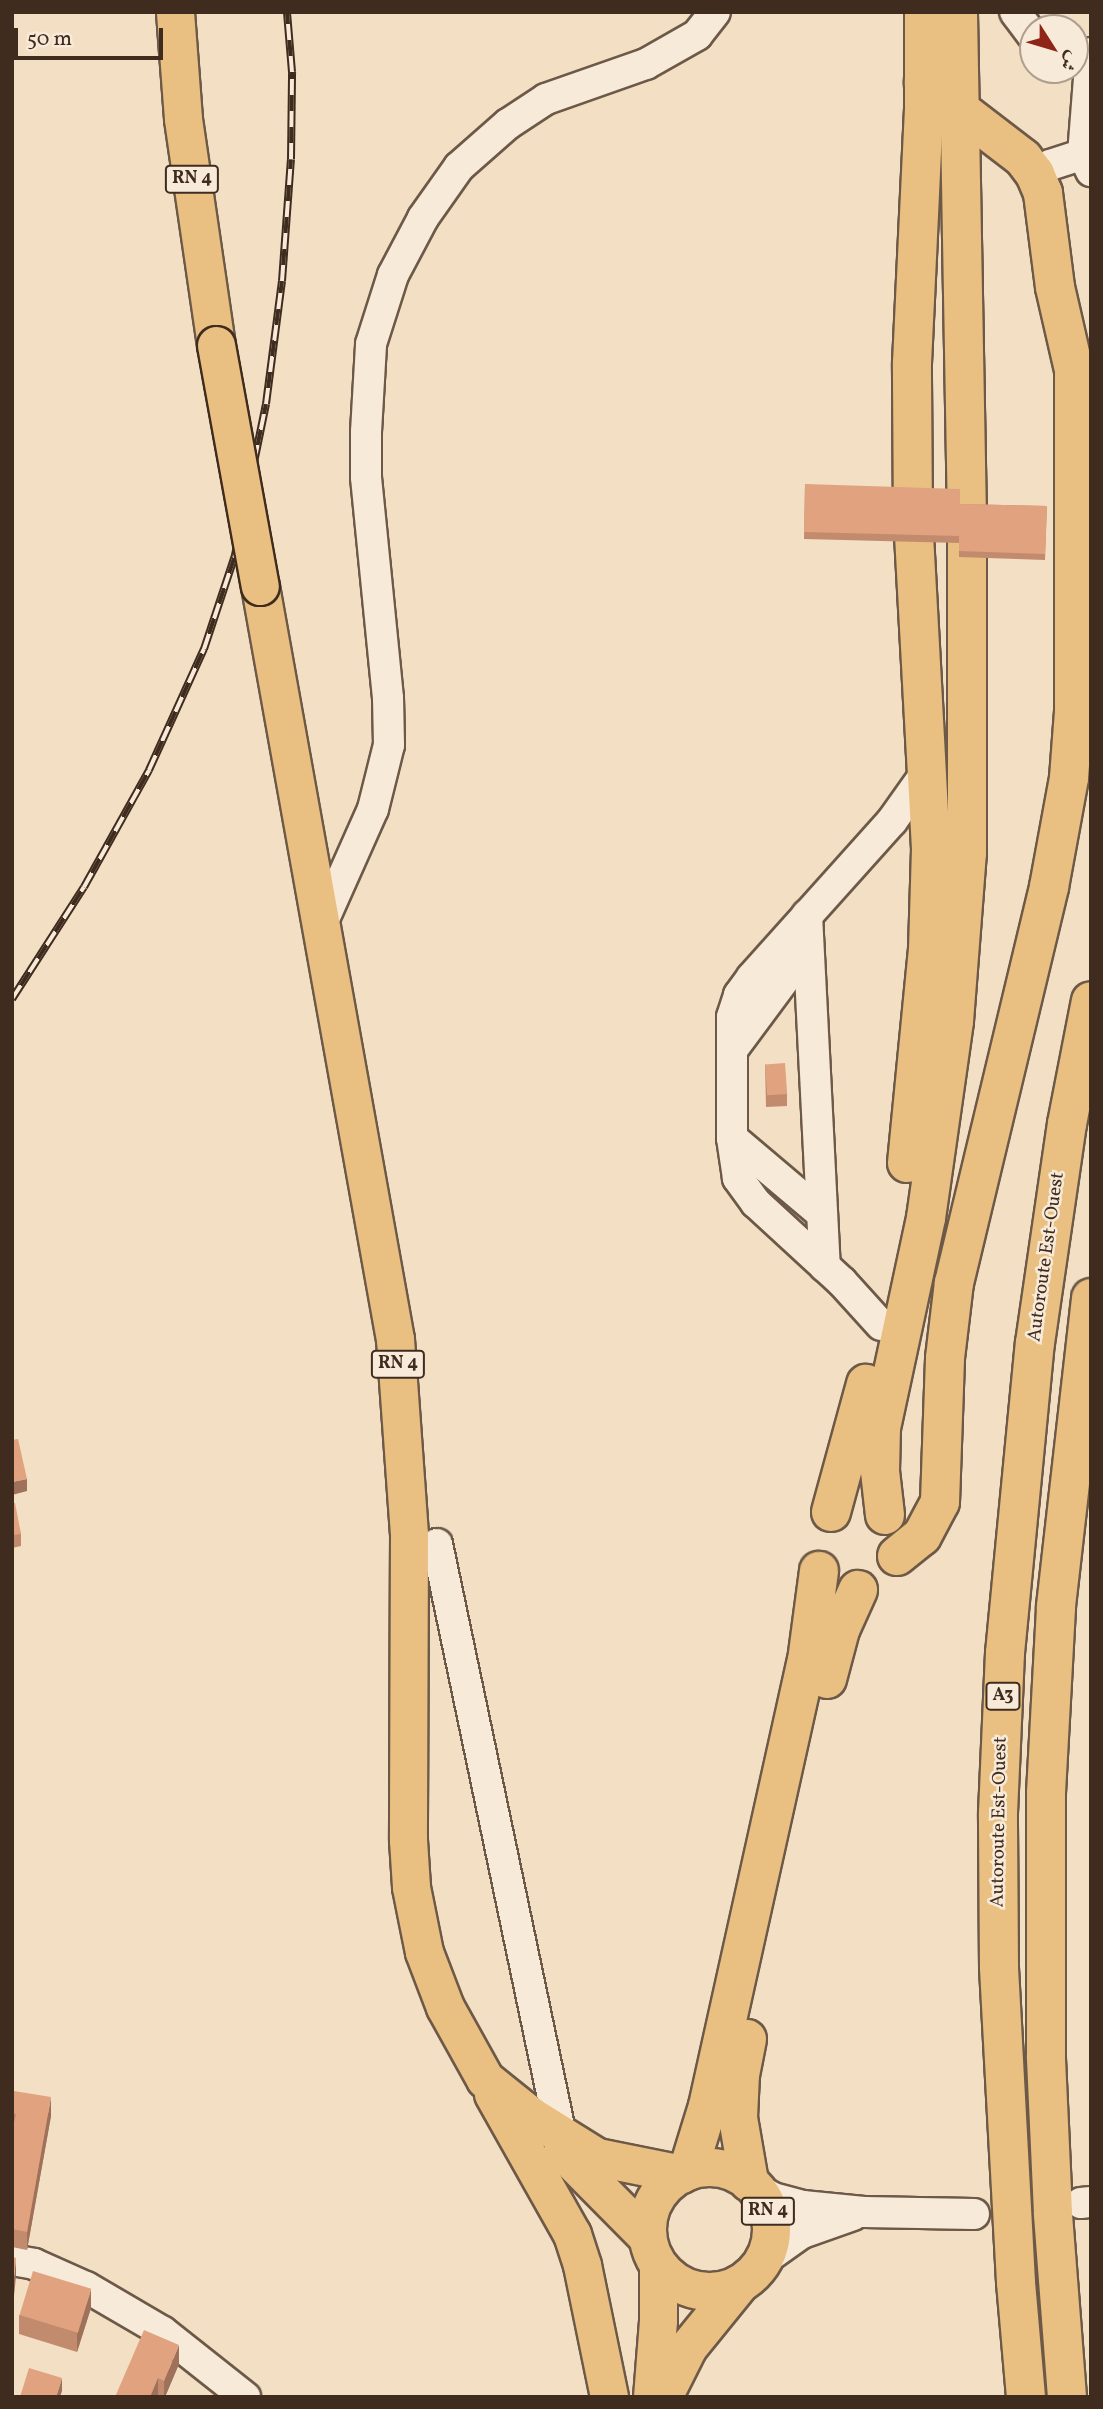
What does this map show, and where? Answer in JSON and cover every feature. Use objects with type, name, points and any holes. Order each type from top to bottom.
[{"type":"highway","points":[[685,2172],[708,2106],[807,1661],[819,1571],[813,1539],[817,1529],[831,1512],[881,1325],[900,1212],[922,1030],[931,849],[913,521],[912,363],[924,82],[924,12]]},
{"type":"highway","points":[[819,1571],[837,1586],[858,1590],[869,1588],[888,1576],[897,1556],[896,1533],[884,1515],[880,1471],[881,1428],[926,1218],[959,974],[967,853],[968,653],[958,12]]},
{"type":"highway","points":[[897,1556],[922,1536],[940,1502],[945,1358],[954,1283],[1035,950],[1064,810],[1074,712],[1084,452],[1074,370],[1055,287],[1043,193],[1035,174],[1016,152],[924,82]]},
{"type":"highway","points":[[920,655],[968,653]]},
{"type":"highway","name":"Autoroute Est-Ouest","points":[[1026,2397],[1014,2255],[1000,1995],[998,1813],[1006,1653],[1035,1343],[1067,1124],[1091,1000]]},
{"type":"highway","name":"A3","points":[[1067,2397],[1053,2213],[1046,2056],[1046,1793],[1056,1606],[1091,1298]]},
{"type":"highway","points":[[831,1512],[853,1505],[864,1505],[884,1515]]},
{"type":"highway","points":[[752,2184],[738,2118],[744,2052],[833,1652],[858,1590]]},
{"type":"main road","name":"RN 4","points":[[175,12],[183,119],[216,345],[396,1339],[409,1535],[408,1840],[411,1887],[421,1941],[435,1982],[485,2078],[531,2116],[597,2157],[685,2172],[720,2168],[752,2184],[769,2215],[771,2231],[750,2272],[688,2347],[663,2397]]},
{"type":"main road","points":[[485,2078],[572,2234],[582,2266],[609,2397]]},
{"type":"main road","name":"RN 4","points":[[531,2116],[554,2144],[601,2187],[653,2251],[671,2278],[695,2289],[722,2289],[750,2272]]},
{"type":"main road","points":[[652,2397],[658,2320],[648,2218],[654,2200],[666,2185],[685,2172]]},
{"type":"street","points":[[320,928],[373,809],[389,745],[388,698],[366,477],[366,432],[371,344],[393,275],[423,218],[459,167],[508,124],[545,99],[646,64],[697,35],[715,12]]},
{"type":"street","points":[[1035,174],[1050,165],[1087,163],[1090,55]]},
{"type":"street","points":[[881,1325],[825,1267],[748,1195],[735,1169],[732,1138],[732,1017],[739,995],[892,821],[926,773]]},
{"type":"street","points":[[807,915],[825,1267]]},
{"type":"street","points":[[732,1049],[807,949]]},
{"type":"street","points":[[732,1138],[822,1214]]},
{"type":"street","points":[[438,1544],[561,2136]]},
{"type":"street","points":[[752,2184],[758,2191],[789,2204],[864,2212],[974,2214]]},
{"type":"street","points":[[750,2272],[802,2233],[864,2212]]},
{"type":"street","points":[[12,2260],[34,2264],[86,2287],[163,2332],[245,2397]]},
{"type":"building","points":[[805,484],[960,489],[960,504],[1047,506],[1045,554],[959,551],[959,536],[804,532]]},
{"type":"building","points":[[785,1063],[787,1094],[767,1095],[765,1064]]},
{"type":"building","points":[[18,1439],[27,1479],[12,1482],[12,1440]]},
{"type":"building","points":[[12,1503],[15,1503],[21,1534],[12,1535]]},
{"type":"building","points":[[14,2091],[51,2097],[27,2232],[12,2229],[12,2132],[16,2114],[12,2113]]},
{"type":"building","points":[[12,2257],[16,2258],[13,2288],[12,2288]]},
{"type":"building","points":[[33,2271],[91,2289],[78,2333],[20,2315]]},
{"type":"building","points":[[144,2330],[179,2345],[164,2381],[158,2378],[150,2397],[115,2397]]},
{"type":"building","points":[[29,2368],[62,2378],[56,2397],[20,2397]]},
{"type":"railway","points":[[12,999],[84,887],[149,770],[204,649],[235,555],[266,404],[282,281],[291,159],[292,72],[287,12]]}]
